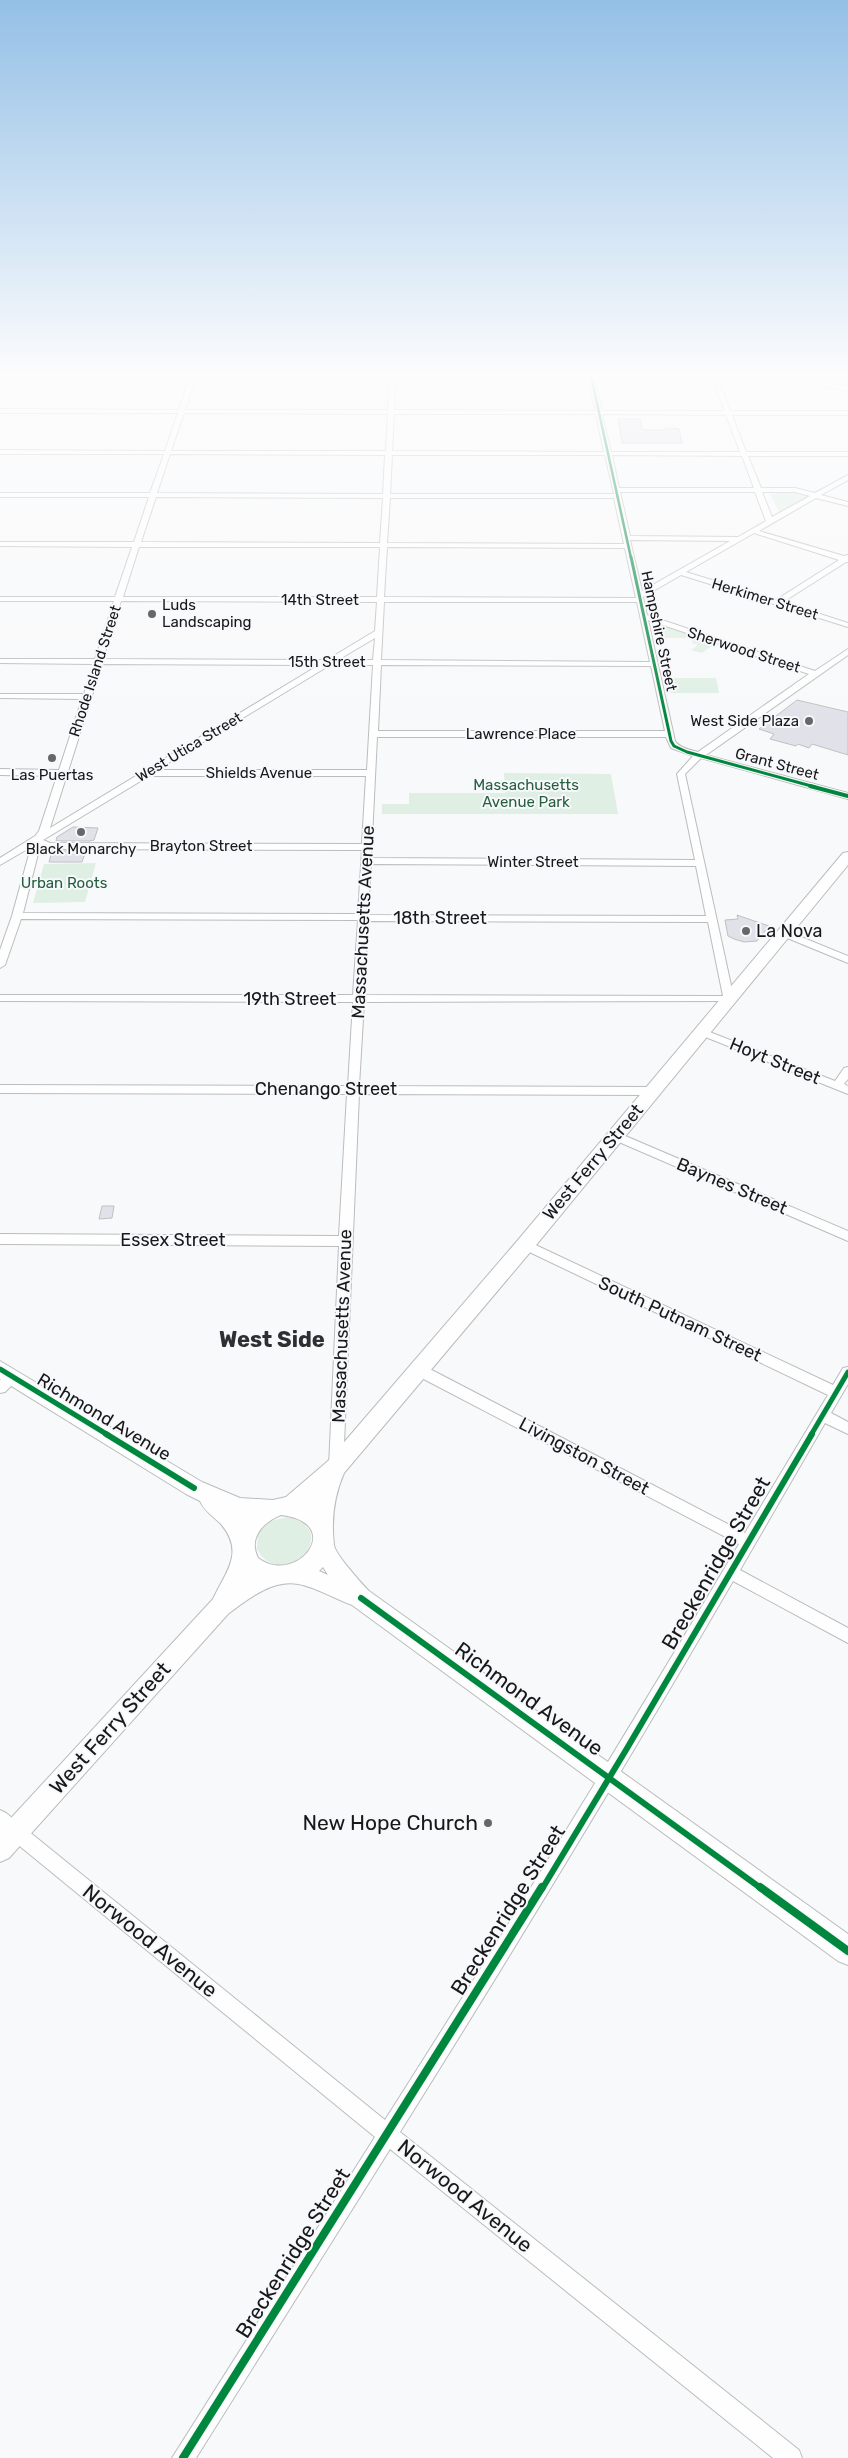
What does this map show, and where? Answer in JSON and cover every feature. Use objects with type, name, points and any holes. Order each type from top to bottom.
[{"type":"street","name":"Rhode Island Street","points":[[0,965],[37,841],[44,830],[154,491]]},
{"type":"street","name":"Massachusetts Avenue","points":[[336,1467],[345,1241],[386,491]]},
{"type":"street","points":[[0,495],[386,495],[725,491]]},
{"type":"street","points":[[758,491],[770,521]]},
{"type":"street","points":[[798,491],[848,504]]},
{"type":"street","points":[[639,598],[824,491]]},
{"type":"street","name":"Hampshire Street","points":[[616,493],[669,734]]},
{"type":"street","points":[[753,532],[847,558]]},
{"type":"street","points":[[0,544],[383,545],[740,539]]},
{"type":"street","points":[[776,602],[847,558]]},
{"type":"street","name":"Herkimer Street","points":[[682,573],[848,625]]},
{"type":"street","name":"14th Street","points":[[0,599],[380,600],[639,598]]},
{"type":"street","name":"Sherwood Street","points":[[643,616],[816,674]]},
{"type":"street","name":"West Utica Street","points":[[0,862],[379,632]]},
{"type":"street","points":[[729,999],[681,774],[684,768],[700,756],[848,651]]},
{"type":"street","name":"15th Street","points":[[0,661],[654,664]]},
{"type":"street","points":[[0,696],[88,697]]},
{"type":"street","name":"Lawrence Place","points":[[373,734],[669,734]]},
{"type":"street","points":[[669,734],[674,746],[700,756]]},
{"type":"street","name":"Grant Street","points":[[700,756],[848,796]]},
{"type":"street","points":[[0,772],[63,773]]},
{"type":"street","name":"Shields Avenue","points":[[146,773],[371,773]]},
{"type":"street","name":"Brayton Street","points":[[37,841],[49,846],[367,847]]},
{"type":"street","name":"West Ferry Street","points":[[322,1524],[326,1486],[336,1467],[525,1246],[848,856]]},
{"type":"street","name":"Winter Street","points":[[366,861],[700,863]]},
{"type":"street","name":"18th Street","points":[[16,916],[713,919]]},
{"type":"street","points":[[784,933],[848,960]]},
{"type":"street","name":"19th Street","points":[[0,998],[729,999]]},
{"type":"street","name":"Hoyt Street","points":[[702,1032],[843,1088]]},
{"type":"street","points":[[843,1088],[848,1072]]},
{"type":"street","name":"Chenango Street","points":[[0,1089],[652,1091]]},
{"type":"street","name":"Baynes Street","points":[[616,1136],[848,1236]]},
{"type":"street","name":"Essex Street","points":[[0,1239],[345,1241]]},
{"type":"street","name":"South Putnam Street","points":[[525,1246],[835,1392]]},
{"type":"street","name":"Livingston Street","points":[[419,1370],[748,1542]]},
{"type":"street","name":"Breckenridge Street","points":[[183,2458],[386,2133],[509,1942],[610,1777],[848,1372]]},
{"type":"street","name":"Richmond Avenue","points":[[4,1378],[194,1488],[238,1507],[281,1507]]},
{"type":"street","points":[[821,1415],[848,1428]]},
{"type":"street","name":"West Ferry Street","points":[[281,1507],[336,1467]]},
{"type":"street","name":"Richmond Avenue","points":[[194,1488],[229,1518],[245,1548]]},
{"type":"street","points":[[281,1507],[308,1511],[322,1524],[324,1549],[314,1564],[299,1574],[272,1576],[255,1568],[245,1548],[250,1523],[259,1514],[281,1507]]},
{"type":"street","name":"West Ferry Street","points":[[220,1607],[230,1591],[245,1548]]},
{"type":"street","name":"Richmond Avenue","points":[[324,1549],[349,1587],[361,1598],[848,1951]]},
{"type":"street","points":[[730,1572],[848,1636]]},
{"type":"street","name":"Richmond Avenue","points":[[299,1574],[361,1598]]},
{"type":"street","name":"West Ferry Street","points":[[5,1833],[220,1607],[243,1590],[272,1576]]},
{"type":"street","name":"Norwood Avenue","points":[[5,1833],[386,2133],[791,2458]]},
{"type":"green space","points":[[795,492],[808,496],[779,512],[770,494]]},
{"type":"green space","points":[[661,625],[716,643],[702,653],[691,650],[698,645],[692,643],[692,638],[661,638],[657,626]]},
{"type":"green space","points":[[668,678],[716,678],[719,693],[671,693]]},
{"type":"green space","name":"Massachusetts Avenue Park","points":[[504,773],[611,774],[618,814],[382,814],[382,804],[409,804],[409,793],[505,793]]},
{"type":"green space","name":"Urban Roots","points":[[96,863],[85,902],[33,903],[44,864]]},
{"type":"green space","points":[[288,1517],[304,1524],[311,1534],[310,1545],[303,1555],[293,1563],[280,1565],[268,1561],[257,1549],[258,1533],[270,1521]]},
{"type":"building","name":"West Side Plaza","points":[[797,700],[848,712],[848,755],[812,744],[809,748],[770,739],[774,734],[759,729]]},
{"type":"building","name":"Black Monarchy","points":[[73,827],[98,828],[94,840],[56,841],[57,837]]},
{"type":"building","points":[[52,851],[86,851],[82,862],[49,862]]},
{"type":"building","name":"La Nova","points":[[737,915],[769,926],[757,941],[744,942],[734,939],[728,936],[725,920],[738,919]]},
{"type":"building","points":[[102,1206],[114,1206],[112,1218],[99,1219]]},
{"type":"cycle path","points":[[616,491],[671,741],[674,746],[687,752],[848,796]]},
{"type":"cycle path","points":[[0,1369],[194,1488]]},
{"type":"cycle path","points":[[183,2458],[509,1942],[626,1750],[848,1372]]},
{"type":"cycle path","points":[[361,1598],[848,1951]]},
{"type":"place","name":"Luds Landscaping","points":[[152,614]]},
{"type":"place","name":"West Side Plaza","points":[[809,721]]},
{"type":"place","name":"Las Puertas","points":[[52,758]]},
{"type":"place","name":"Black Monarchy","points":[[81,832]]},
{"type":"place","name":"La Nova","points":[[746,931]]},
{"type":"place","name":"New Hope Church","points":[[488,1823]]},
{"type":"district","name":"West Side","points":[[272,1339]]}]
